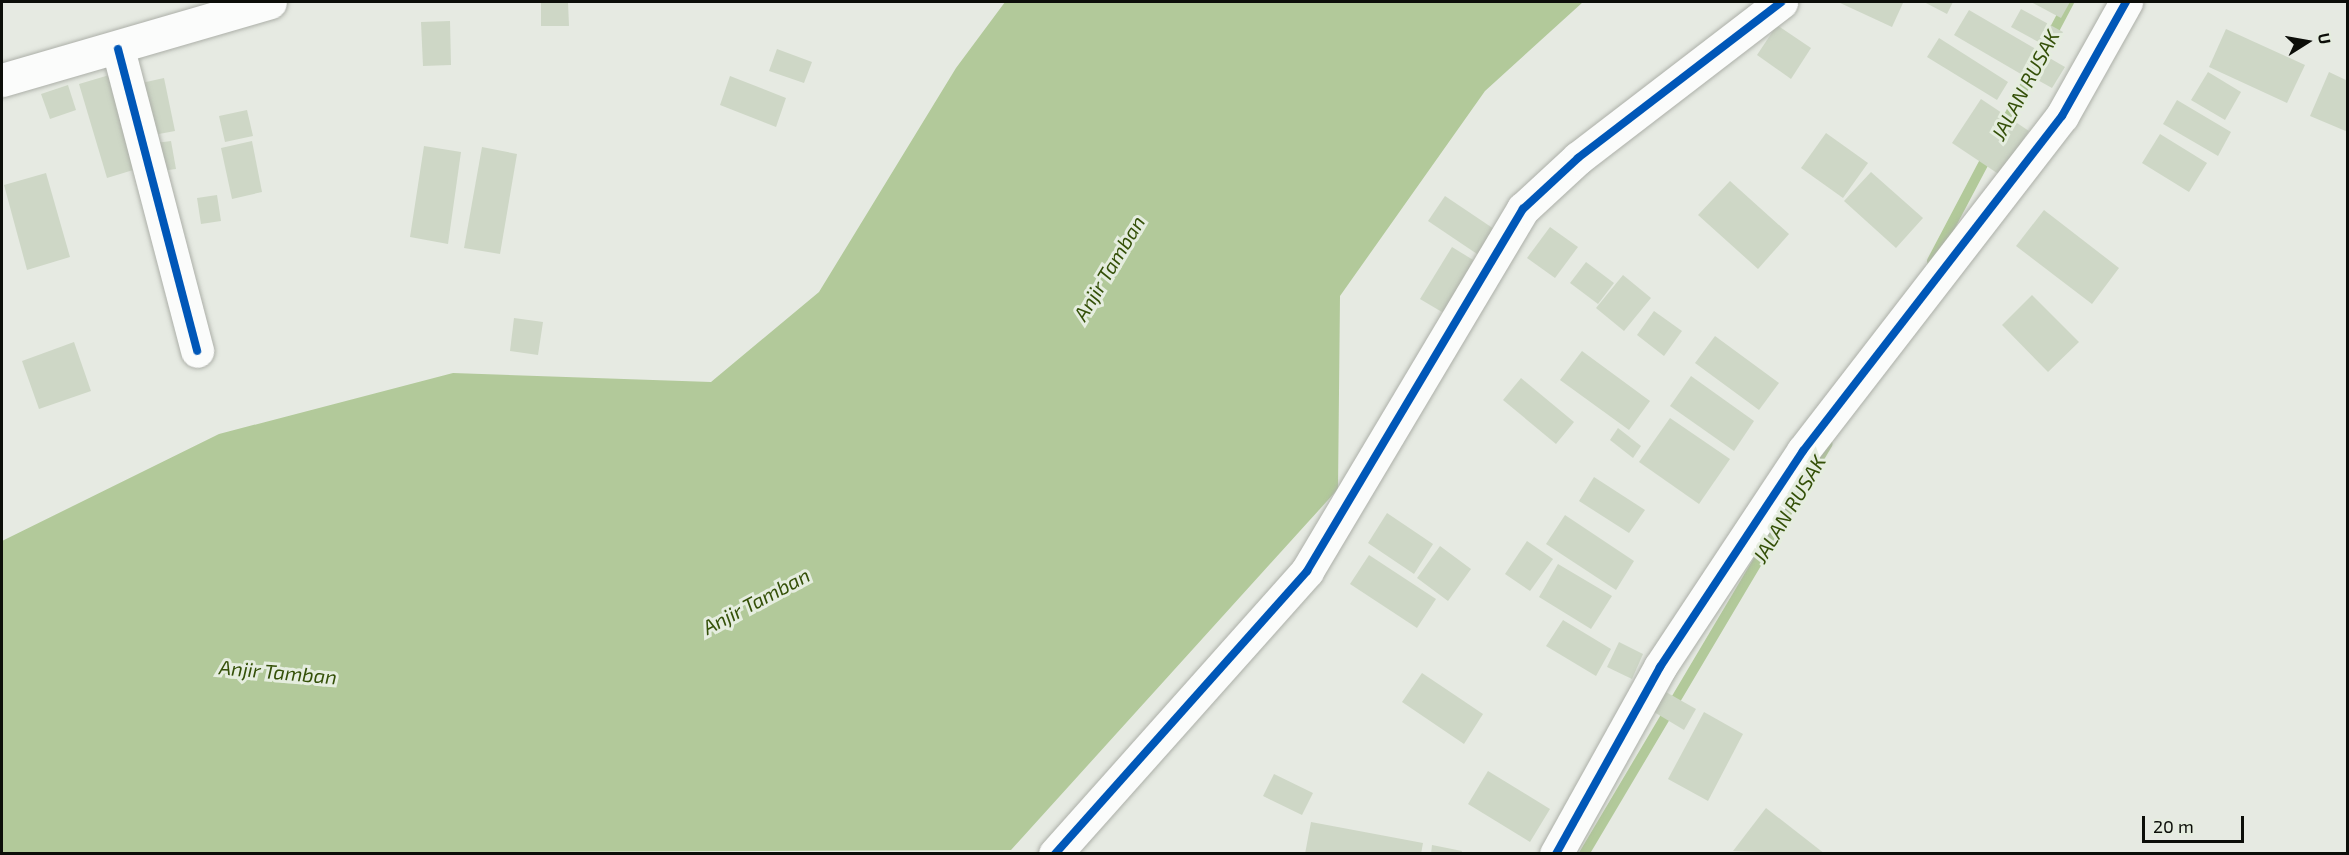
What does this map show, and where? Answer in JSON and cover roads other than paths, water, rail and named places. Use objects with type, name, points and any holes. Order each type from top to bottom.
[{"type":"street","points":[[2,80],[118,49],[270,2]]},
{"type":"street","points":[[1055,854],[1306,571],[1523,209],[1578,158],[1781,2]]},
{"type":"street","points":[[1556,854],[1660,667],[1803,451],[2062,116],[2126,2]]},
{"type":"street","points":[[118,49],[197,351]]},
{"type":"water","name":"Anjir Tamban","points":[[1005,2],[1583,2],[1485,91],[1340,296],[1338,489],[1011,850],[2,854],[2,541],[219,434],[453,373],[711,382],[819,292],[956,68]]},
{"type":"waterway","name":"JALAN RUSAK","points":[[2002,129],[2069,2]]},
{"type":"waterway","name":"JALAN RUSAK","points":[[1932,261],[1989,153]]},
{"type":"waterway","name":"JALAN RUSAK","points":[[1584,854],[1827,444]]}]
